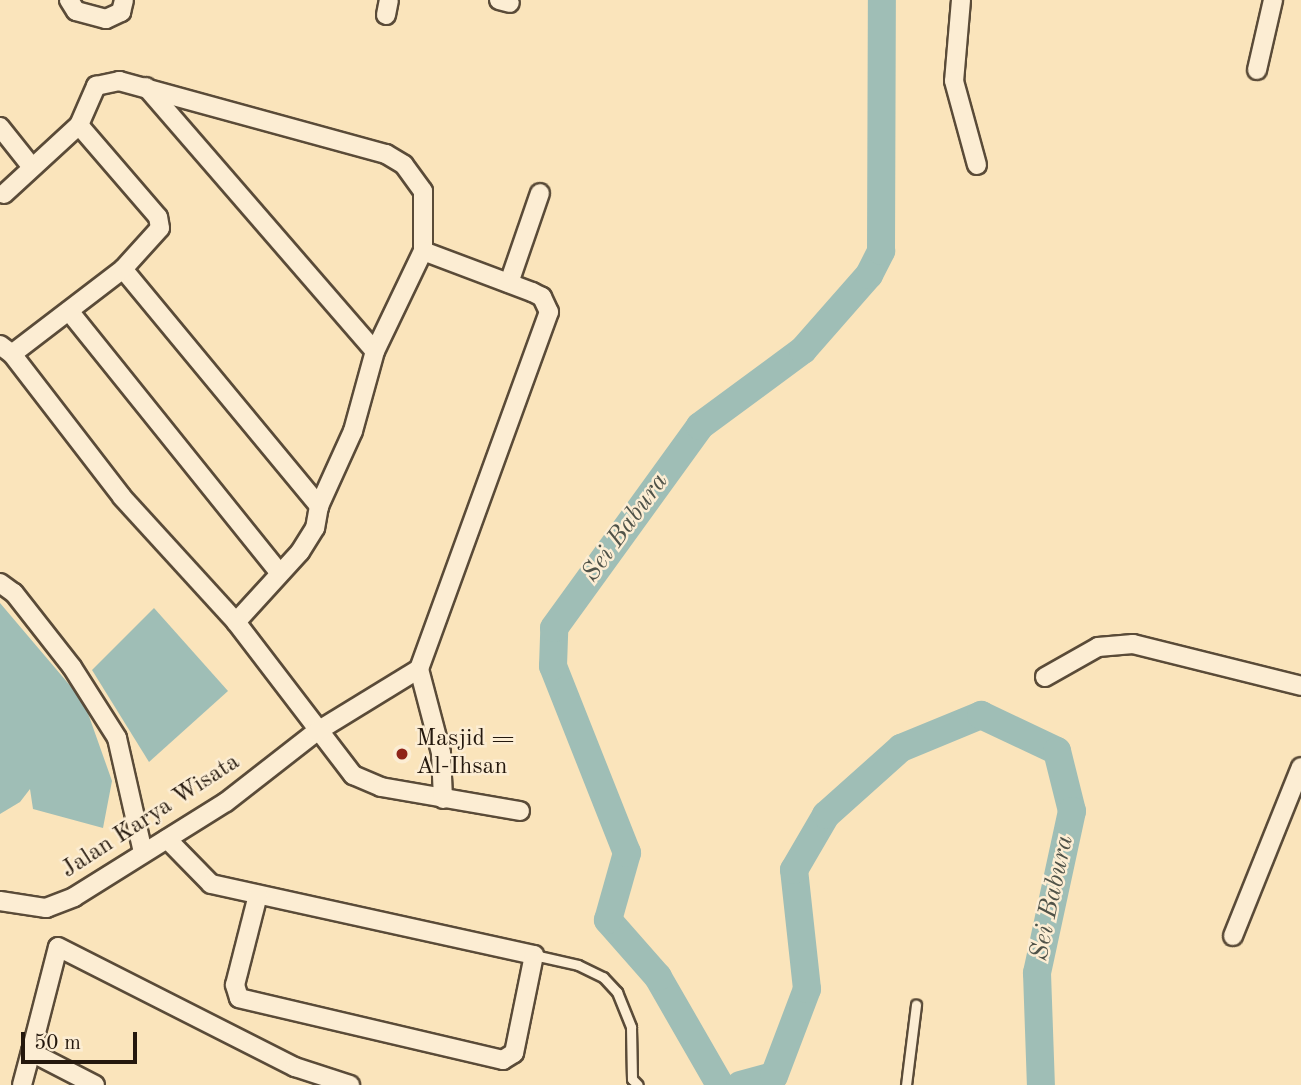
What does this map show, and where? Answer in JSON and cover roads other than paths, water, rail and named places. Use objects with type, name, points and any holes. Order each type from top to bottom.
[{"type":"street","points":[[69,0],[76,10],[106,19],[121,12],[124,0]]},
{"type":"street","points":[[961,0],[954,81],[977,165]]},
{"type":"street","points":[[1257,71],[1273,0]]},
{"type":"street","points":[[4,194],[31,166],[79,125],[99,83],[120,81],[386,154],[404,165],[423,191],[423,250],[375,351],[353,431],[319,506],[315,528],[300,552],[236,622]]},
{"type":"street","points":[[146,87],[375,351]]},
{"type":"street","points":[[79,125],[160,222],[158,234],[123,269],[69,311],[6,349],[122,497],[236,622],[316,732],[365,783],[520,811]]},
{"type":"street","points":[[0,127],[31,166]]},
{"type":"street","points":[[509,284],[540,193]]},
{"type":"street","points":[[423,250],[542,297],[549,312],[419,669],[441,753],[443,799]]},
{"type":"street","points":[[123,269],[319,506]]},
{"type":"street","points":[[69,311],[280,573]]},
{"type":"street","points":[[0,583],[14,593],[72,667],[117,738],[144,852]]},
{"type":"street","points":[[1045,677],[1098,647],[1133,643],[1301,687]]},
{"type":"street","name":"Jalan Karya Wisata","points":[[0,901],[46,908],[62,903],[226,802],[316,732],[419,669]]},
{"type":"street","points":[[1233,936],[1301,766]]},
{"type":"street","points":[[167,839],[211,884],[534,955],[514,1054],[503,1060],[239,998],[235,985],[258,895]]},
{"type":"street","points":[[22,1085],[58,947],[295,1067],[350,1085]]},
{"type":"street","points":[[31,1052],[95,1085]]},
{"type":"lane","points":[[534,955],[578,965],[603,977],[617,992],[631,1027],[632,1079],[638,1085]]},
{"type":"lane","points":[[906,1085],[916,1005]]},
{"type":"water","points":[[0,603],[84,702],[112,781],[103,828],[33,809],[30,789],[20,802],[0,814]]},
{"type":"water","points":[[154,608],[228,691],[149,762],[92,670]]},
{"type":"waterway","name":"Sei Babura","points":[[720,1085],[658,977],[608,920],[627,853],[553,666],[554,628],[700,426],[803,350],[869,275],[881,251],[882,0]]},
{"type":"waterway","name":"Sei Babura","points":[[740,1085],[774,1076],[807,989],[794,870],[826,815],[901,748],[981,715],[1057,751],[1072,811],[1037,973],[1041,1085]]},
{"type":"place","name":"Masjid = Al-Ihsan","points":[[402,754]]}]
